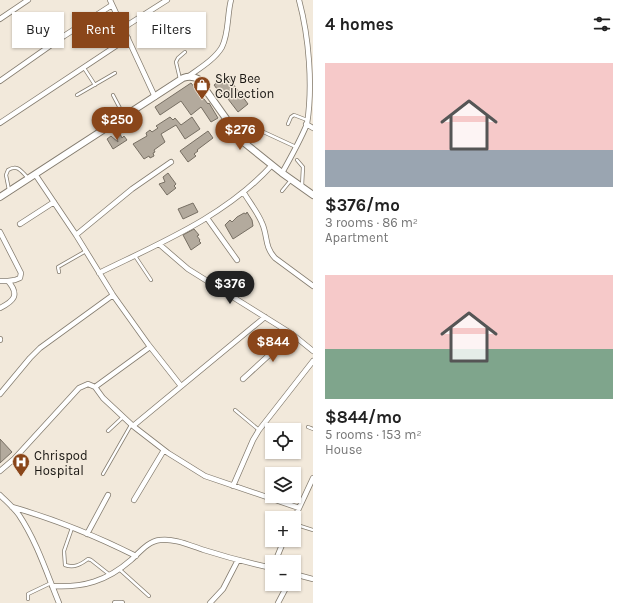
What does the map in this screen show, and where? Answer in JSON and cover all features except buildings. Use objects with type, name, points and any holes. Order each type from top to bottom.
[{"type":"street","points":[[0,19],[28,0]]},
{"type":"street","points":[[110,0],[116,12]]},
{"type":"street","points":[[129,25],[167,0]]},
{"type":"street","points":[[0,197],[180,80],[189,76],[216,55],[222,47],[225,39],[231,0]]},
{"type":"street","points":[[282,173],[307,122],[312,101],[312,64],[309,42],[299,0]]},
{"type":"street","points":[[0,81],[64,36],[112,5]]},
{"type":"street","points":[[129,40],[155,97]]},
{"type":"street","points":[[0,123],[113,48]]},
{"type":"street","points":[[189,76],[198,80],[242,141],[282,173],[313,195]]},
{"type":"street","points":[[307,122],[313,128]]},
{"type":"street","points":[[76,234],[132,189],[171,162]]},
{"type":"street","points":[[100,273],[207,218],[244,193],[272,165]]},
{"type":"street","points":[[35,174],[76,234],[113,295],[150,347],[182,386]]},
{"type":"street","points":[[244,193],[262,223],[270,253],[313,286]]},
{"type":"street","points":[[20,224],[54,202]]},
{"type":"street","points":[[207,218],[237,260]]},
{"type":"street","points":[[0,232],[21,273],[20,278],[15,280],[0,281]]},
{"type":"street","points":[[159,244],[188,269],[292,334],[313,351]]},
{"type":"street","points":[[0,308],[8,304],[13,299],[14,293],[12,286],[8,281]]},
{"type":"street","points":[[0,394],[40,348],[113,295]]},
{"type":"street","points":[[132,426],[265,317]]},
{"type":"street","points":[[243,379],[292,334]]},
{"type":"street","points":[[95,387],[150,347]]},
{"type":"street","points":[[233,486],[253,440],[259,430],[313,361]]},
{"type":"street","points":[[0,470],[14,459],[79,388],[88,384],[95,387],[132,426],[164,450],[205,476],[299,508]]},
{"type":"street","points":[[134,500],[164,450]]},
{"type":"street","points":[[298,511],[313,478]]},
{"type":"street","points":[[88,534],[108,495]]},
{"type":"street","points":[[1,498],[12,507],[19,516],[33,541],[59,603]]},
{"type":"street","points":[[12,507],[88,534],[136,556]]},
{"type":"street","points":[[51,584],[81,586],[111,575],[120,570],[154,541],[167,540],[265,566]]},
{"type":"street","points":[[210,603],[222,589],[238,560]]},
{"type":"street","points":[[301,576],[313,579]]},
{"type":"street","points":[[278,603],[284,591]]},
{"type":"street","points":[[115,603],[122,603]]},
{"type":"lane","points":[[180,80],[176,62],[185,52]]},
{"type":"lane","points":[[84,68],[95,85]]},
{"type":"lane","points":[[77,95],[115,73]]},
{"type":"lane","points":[[113,95],[124,117]]},
{"type":"lane","points":[[288,124],[291,117],[294,115],[307,122]]},
{"type":"lane","points":[[257,129],[296,147]]},
{"type":"lane","points":[[297,160],[303,167],[302,187]]},
{"type":"lane","points":[[9,191],[6,175],[8,170],[13,167],[17,168],[28,178]]},
{"type":"lane","points":[[282,191],[291,179]]},
{"type":"lane","points":[[59,272],[58,267],[86,251]]},
{"type":"lane","points":[[135,256],[151,280]]},
{"type":"lane","points":[[234,410],[259,430]]},
{"type":"lane","points":[[108,431],[123,416]]},
{"type":"lane","points":[[103,474],[132,426]]},
{"type":"lane","points":[[308,427],[313,429]]},
{"type":"lane","points":[[301,526],[313,530]]},
{"type":"lane","points":[[72,528],[64,549],[65,564],[74,566],[82,565],[88,559],[111,575]]},
{"type":"lane","points":[[120,570],[149,596]]},
{"type":"lane","points":[[28,599],[28,594],[51,584]]},
{"type":"place","name":"Sky Bee Collection","points":[[202,100]]},
{"type":"place","name":"Chrispod Hospital","points":[[21,477]]}]
